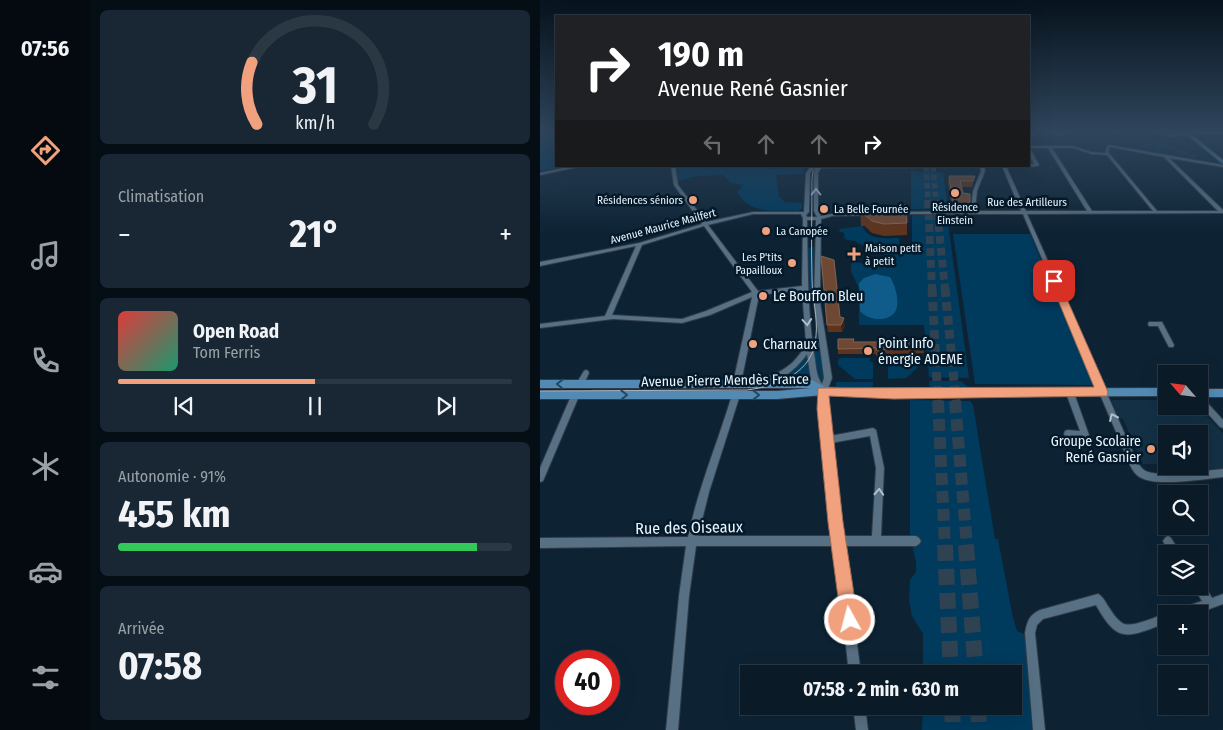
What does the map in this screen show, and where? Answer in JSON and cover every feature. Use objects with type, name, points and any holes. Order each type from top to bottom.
[{"type":"main road","name":"Avenue Pierre Mendès France","points":[[540,384],[812,384],[822,391]]},
{"type":"main road","points":[[822,391],[863,393],[1158,392]]},
{"type":"main road","name":"Avenue Pierre Mendès France","points":[[540,395],[736,395],[802,394],[822,391]]},
{"type":"main road","points":[[1208,393],[1223,393]]},
{"type":"street","points":[[1061,165],[1090,212]]},
{"type":"street","points":[[1117,165],[1156,212]]},
{"type":"street","points":[[1174,165],[1223,212]]},
{"type":"street","points":[[540,174],[575,167]]},
{"type":"street","points":[[672,167],[676,185],[756,293],[737,384]]},
{"type":"street","points":[[811,167],[808,173],[805,215],[805,288],[809,343],[815,380],[822,391],[826,440],[854,665]]},
{"type":"street","points":[[820,167],[816,172],[817,302],[828,378],[822,391]]},
{"type":"street","points":[[973,212],[974,196],[983,171],[982,167]]},
{"type":"street","points":[[1004,167],[1132,460],[1140,472],[1146,476],[1160,478],[1223,473]]},
{"type":"street","name":"Avenue Maurice Mailfert","points":[[540,264],[640,244],[753,212],[805,215]]},
{"type":"street","name":"Rue des Artilleurs","points":[[894,213],[1223,212]]},
{"type":"street","points":[[805,215],[817,214]]},
{"type":"street","points":[[805,215],[877,214]]},
{"type":"street","points":[[608,317],[640,244]]},
{"type":"street","points":[[540,326],[608,317],[682,321],[708,313],[756,293],[805,288]]},
{"type":"street","points":[[1151,324],[1160,324],[1171,345]]},
{"type":"street","points":[[754,383],[771,379],[788,371],[802,358],[809,343]]},
{"type":"street","points":[[580,384],[586,373]]},
{"type":"street","points":[[1068,434],[1085,435],[1070,393]]},
{"type":"street","points":[[672,730],[679,671],[679,638],[692,542],[736,395]]},
{"type":"street","points":[[540,478],[575,396]]},
{"type":"street","points":[[1208,409],[1223,425]]},
{"type":"street","points":[[826,440],[873,432],[880,468],[876,541]]},
{"type":"street","points":[[1168,540],[1171,545]]},
{"type":"street","name":"Rue des Oiseaux","points":[[540,543],[916,541]]},
{"type":"street","points":[[1204,595],[1210,604]]},
{"type":"street","points":[[1039,730],[1030,633],[1032,622],[1040,615],[1098,599],[1108,618],[1118,628],[1129,631],[1158,621]]},
{"type":"street","points":[[1207,605],[1223,599]]},
{"type":"street","points":[[860,715],[862,730]]},
{"type":"shaded area","points":[[540,165],[562,167],[540,171]]},
{"type":"shaded area","points":[[675,167],[769,167],[770,169],[805,167],[803,174],[776,175],[779,197],[785,202],[802,203],[802,209],[797,211],[764,210],[749,205],[737,192],[743,185],[731,183],[723,175],[698,176],[676,181]]},
{"type":"shaded area","points":[[911,170],[917,172],[943,172],[948,209],[911,209]]},
{"type":"shaded area","points":[[912,215],[947,215],[969,378],[929,377],[924,325],[859,325],[859,289],[851,271],[851,264],[854,261],[877,268],[886,255],[873,250],[869,254],[866,253],[868,249],[855,241],[847,240],[839,229],[862,226],[865,231],[873,236],[899,238],[899,250],[912,250]]},
{"type":"shaded area","points":[[953,234],[1030,234],[1094,385],[975,384]]},
{"type":"shaded area","points":[[814,247],[815,297],[807,298],[808,248]]},
{"type":"shaded area","points":[[875,274],[890,277],[897,294],[897,308],[887,318],[872,318],[860,311],[859,283],[864,278]]},
{"type":"shaded area","points":[[819,336],[825,378],[821,381],[814,359],[811,337]]},
{"type":"shaded area","points":[[808,351],[810,381],[772,381]]},
{"type":"shaded area","points":[[840,358],[870,358],[870,362],[873,362],[873,379],[855,379],[838,365]]},
{"type":"shaded area","points":[[891,358],[922,359],[924,362],[906,378],[888,379],[888,362],[892,361]]},
{"type":"shaded area","points":[[929,381],[961,381],[970,389],[930,389]]},
{"type":"shaded area","points":[[836,382],[873,382],[873,386],[870,388],[839,388],[836,387]]},
{"type":"shaded area","points":[[594,386],[723,386],[720,393],[590,393]]},
{"type":"shaded area","points":[[910,400],[970,401],[973,405],[995,539],[998,539],[1013,618],[1017,631],[1026,635],[1032,730],[922,730],[923,715],[1022,715],[1022,665],[923,665],[923,634],[912,616],[909,600],[910,580],[916,572],[910,536]]},
{"type":"shaded area","name":"Groupe Scolaire René Gasnier","points":[[1111,400],[1158,400],[1158,415],[1206,415],[1223,433],[1223,468],[1208,469],[1208,425],[1158,425],[1158,464],[1143,464],[1123,419],[1119,418]]},
{"type":"building","points":[[949,176],[975,176],[973,181],[960,181],[963,193],[970,194],[970,203],[953,203]]},
{"type":"building","points":[[906,205],[907,223],[884,224],[872,221],[864,214],[861,214],[860,206]]},
{"type":"building","points":[[821,256],[834,260],[840,317],[844,318],[841,325],[827,325]]},
{"type":"building","points":[[838,339],[854,339],[853,342],[908,342],[908,339],[923,339],[924,348],[838,349]]},
{"type":"tunnel","points":[[926,167],[928,201]]},
{"type":"tunnel","points":[[933,167],[936,201]]},
{"type":"tunnel","points":[[928,200],[932,289]]},
{"type":"tunnel","points":[[936,200],[945,289]]},
{"type":"tunnel","points":[[932,288],[938,402]]},
{"type":"tunnel","points":[[945,288],[956,402]]},
{"type":"tunnel","points":[[938,401],[945,546]]},
{"type":"tunnel","points":[[955,401],[967,546]]},
{"type":"tunnel","points":[[945,545],[951,665]]},
{"type":"tunnel","points":[[966,545],[975,665]]},
{"type":"tunnel","points":[[952,715],[953,730]]},
{"type":"tunnel","points":[[978,715],[979,730]]},
{"type":"tram line","points":[[540,391],[747,390],[782,381],[801,368],[809,359],[814,349],[816,336],[812,279],[812,179],[813,171],[818,167]]},
{"type":"place","name":"Résidence Einstein","points":[[955,193]]},
{"type":"place","name":"Résidences séniors","points":[[693,200]]},
{"type":"place","name":"La Belle Fournée","points":[[824,209]]},
{"type":"place","name":"La Canopée","points":[[766,231]]},
{"type":"place","name":"Maison petit à petit","points":[[854,254]]},
{"type":"place","name":"Les P'tits Papailloux","points":[[792,263]]},
{"type":"place","name":"Le Bouffon Bleu","points":[[763,296]]},
{"type":"place","name":"Charnaux","points":[[753,344]]},
{"type":"place","name":"Point Info énergie ADEME","points":[[868,351]]},
{"type":"place","name":"Groupe Scolaire René Gasnier","points":[[1151,449]]},
{"type":"route","points":[[850,620],[835,522],[822,391],[894,394],[1102,392],[1054,281]]}]
